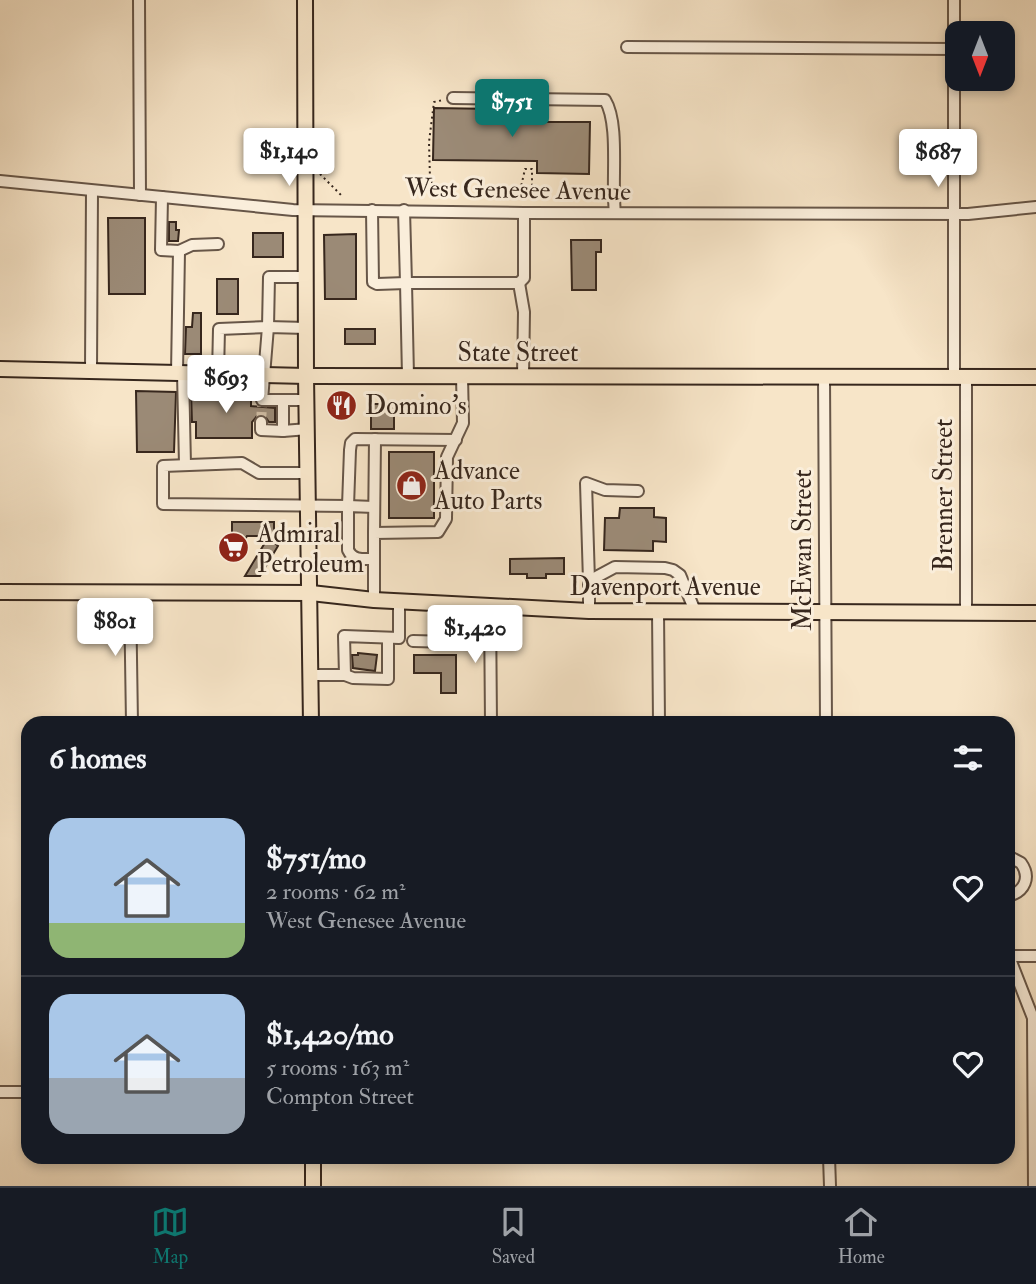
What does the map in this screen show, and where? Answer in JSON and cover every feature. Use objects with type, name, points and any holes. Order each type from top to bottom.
[{"type":"main road","points":[[305,0],[306,376],[311,716]]},
{"type":"main road","name":"State Street","points":[[0,369],[306,376],[1036,377]]},
{"type":"main road","name":"Davenport Avenue","points":[[0,592],[311,593],[374,600],[589,611],[1036,613]]},
{"type":"main road","points":[[313,1164],[313,1186]]},
{"type":"street","points":[[139,0],[140,195]]},
{"type":"street","name":"Brenner Street","points":[[954,0],[954,21]]},
{"type":"street","points":[[627,47],[945,49]]},
{"type":"street","name":"Brenner Street","points":[[954,91],[954,214],[966,612]]},
{"type":"street","points":[[453,98],[605,100],[611,110],[613,124],[612,196],[615,213]]},
{"type":"street","name":"West Genesee Avenue","points":[[0,181],[306,210],[954,214],[1036,207]]},
{"type":"street","points":[[91,371],[92,191]]},
{"type":"street","points":[[162,197],[161,250],[179,251],[192,245],[218,244]]},
{"type":"street","points":[[372,210],[373,282],[519,284]]},
{"type":"street","points":[[404,210],[408,376]]},
{"type":"street","points":[[523,376],[524,312],[519,284],[524,278],[524,213]]},
{"type":"street","points":[[179,251],[180,373],[185,465]]},
{"type":"street","points":[[306,277],[269,277],[266,375],[262,403],[307,400]]},
{"type":"street","points":[[218,374],[219,329],[306,328]]},
{"type":"street","points":[[374,533],[431,533],[438,532],[442,527],[446,519],[447,457],[463,423],[462,376]]},
{"type":"street","name":"McEwan Street","points":[[824,377],[826,716]]},
{"type":"street","points":[[283,400],[283,431]]},
{"type":"street","points":[[261,426],[283,431],[308,429]]},
{"type":"street","points":[[374,559],[355,558],[348,550],[351,443],[355,439],[456,440]]},
{"type":"street","points":[[374,600],[375,439]]},
{"type":"street","points":[[309,473],[259,473],[242,463],[163,466],[163,504],[374,507]]},
{"type":"street","points":[[589,611],[586,483],[604,490],[638,491]]},
{"type":"street","points":[[589,581],[615,567],[673,570],[680,575],[695,611]]},
{"type":"street","points":[[130,593],[132,716]]},
{"type":"street","points":[[345,675],[344,636],[398,638],[399,601]]},
{"type":"street","points":[[490,607],[491,716]]},
{"type":"street","points":[[658,611],[659,716]]},
{"type":"street","points":[[311,675],[388,679],[388,638]]},
{"type":"street","points":[[413,641],[490,643]]},
{"type":"street","points":[[1015,860],[1021,863],[1026,875],[1023,887],[1015,894]]},
{"type":"street","points":[[1015,955],[1036,956]]},
{"type":"street","points":[[1015,973],[1033,1018],[1034,1186]]},
{"type":"street","points":[[0,1091],[21,1092]]},
{"type":"street","points":[[829,1164],[830,1186]]},
{"type":"path","points":[[439,196],[430,179],[429,142],[434,102],[453,98]]},
{"type":"path","points":[[519,196],[525,169],[532,169],[532,196]]},
{"type":"path","points":[[320,174],[341,195]]},
{"type":"path","points":[[420,196],[430,179]]},
{"type":"building","points":[[434,108],[548,110],[547,122],[590,122],[589,174],[537,173],[537,161],[433,160]]},
{"type":"building","points":[[108,218],[145,218],[145,294],[109,294]]},
{"type":"building","points":[[169,222],[176,222],[176,230],[179,230],[178,241],[169,241]]},
{"type":"building","points":[[253,233],[283,233],[283,257],[253,257]]},
{"type":"building","points":[[356,234],[356,299],[325,299],[324,235]]},
{"type":"building","points":[[571,240],[601,240],[601,252],[596,252],[596,290],[572,290]]},
{"type":"building","points":[[217,279],[238,279],[238,314],[217,314]]},
{"type":"building","points":[[193,313],[201,313],[201,354],[185,354],[186,327],[192,327]]},
{"type":"building","points":[[345,329],[375,329],[375,344],[345,344]]},
{"type":"building","points":[[136,391],[176,392],[174,452],[137,452]]},
{"type":"building","points":[[191,392],[251,392],[251,406],[275,408],[275,422],[269,422],[264,415],[257,416],[252,422],[252,438],[196,438],[196,422],[192,422]]},
{"type":"building","name":"Domino's","points":[[334,396],[350,396],[350,414],[334,414]]},
{"type":"building","points":[[371,404],[394,404],[394,429],[371,429]]},
{"type":"building","name":"Advance Auto Parts","points":[[389,452],[434,452],[434,518],[389,518]]},
{"type":"building","points":[[620,508],[654,508],[654,517],[666,518],[666,542],[653,541],[653,551],[604,550],[605,518],[619,518]]},
{"type":"building","points":[[232,522],[274,522],[274,542],[278,546],[260,576],[245,576],[269,536],[247,536],[235,556],[227,551],[232,541]]},
{"type":"building","points":[[564,558],[564,574],[527,578],[527,574],[510,574],[510,559]]},
{"type":"building","points":[[352,655],[377,655],[375,671],[353,668]]},
{"type":"building","points":[[414,655],[456,655],[456,693],[441,693],[441,673],[414,673]]},
{"type":"tunnel","points":[[261,422],[262,406]]},
{"type":"place","name":"Domino's","points":[[342,405]]},
{"type":"place","name":"Advance Auto Parts","points":[[411,485]]},
{"type":"place","name":"Admiral Petroleum","points":[[234,548]]}]
